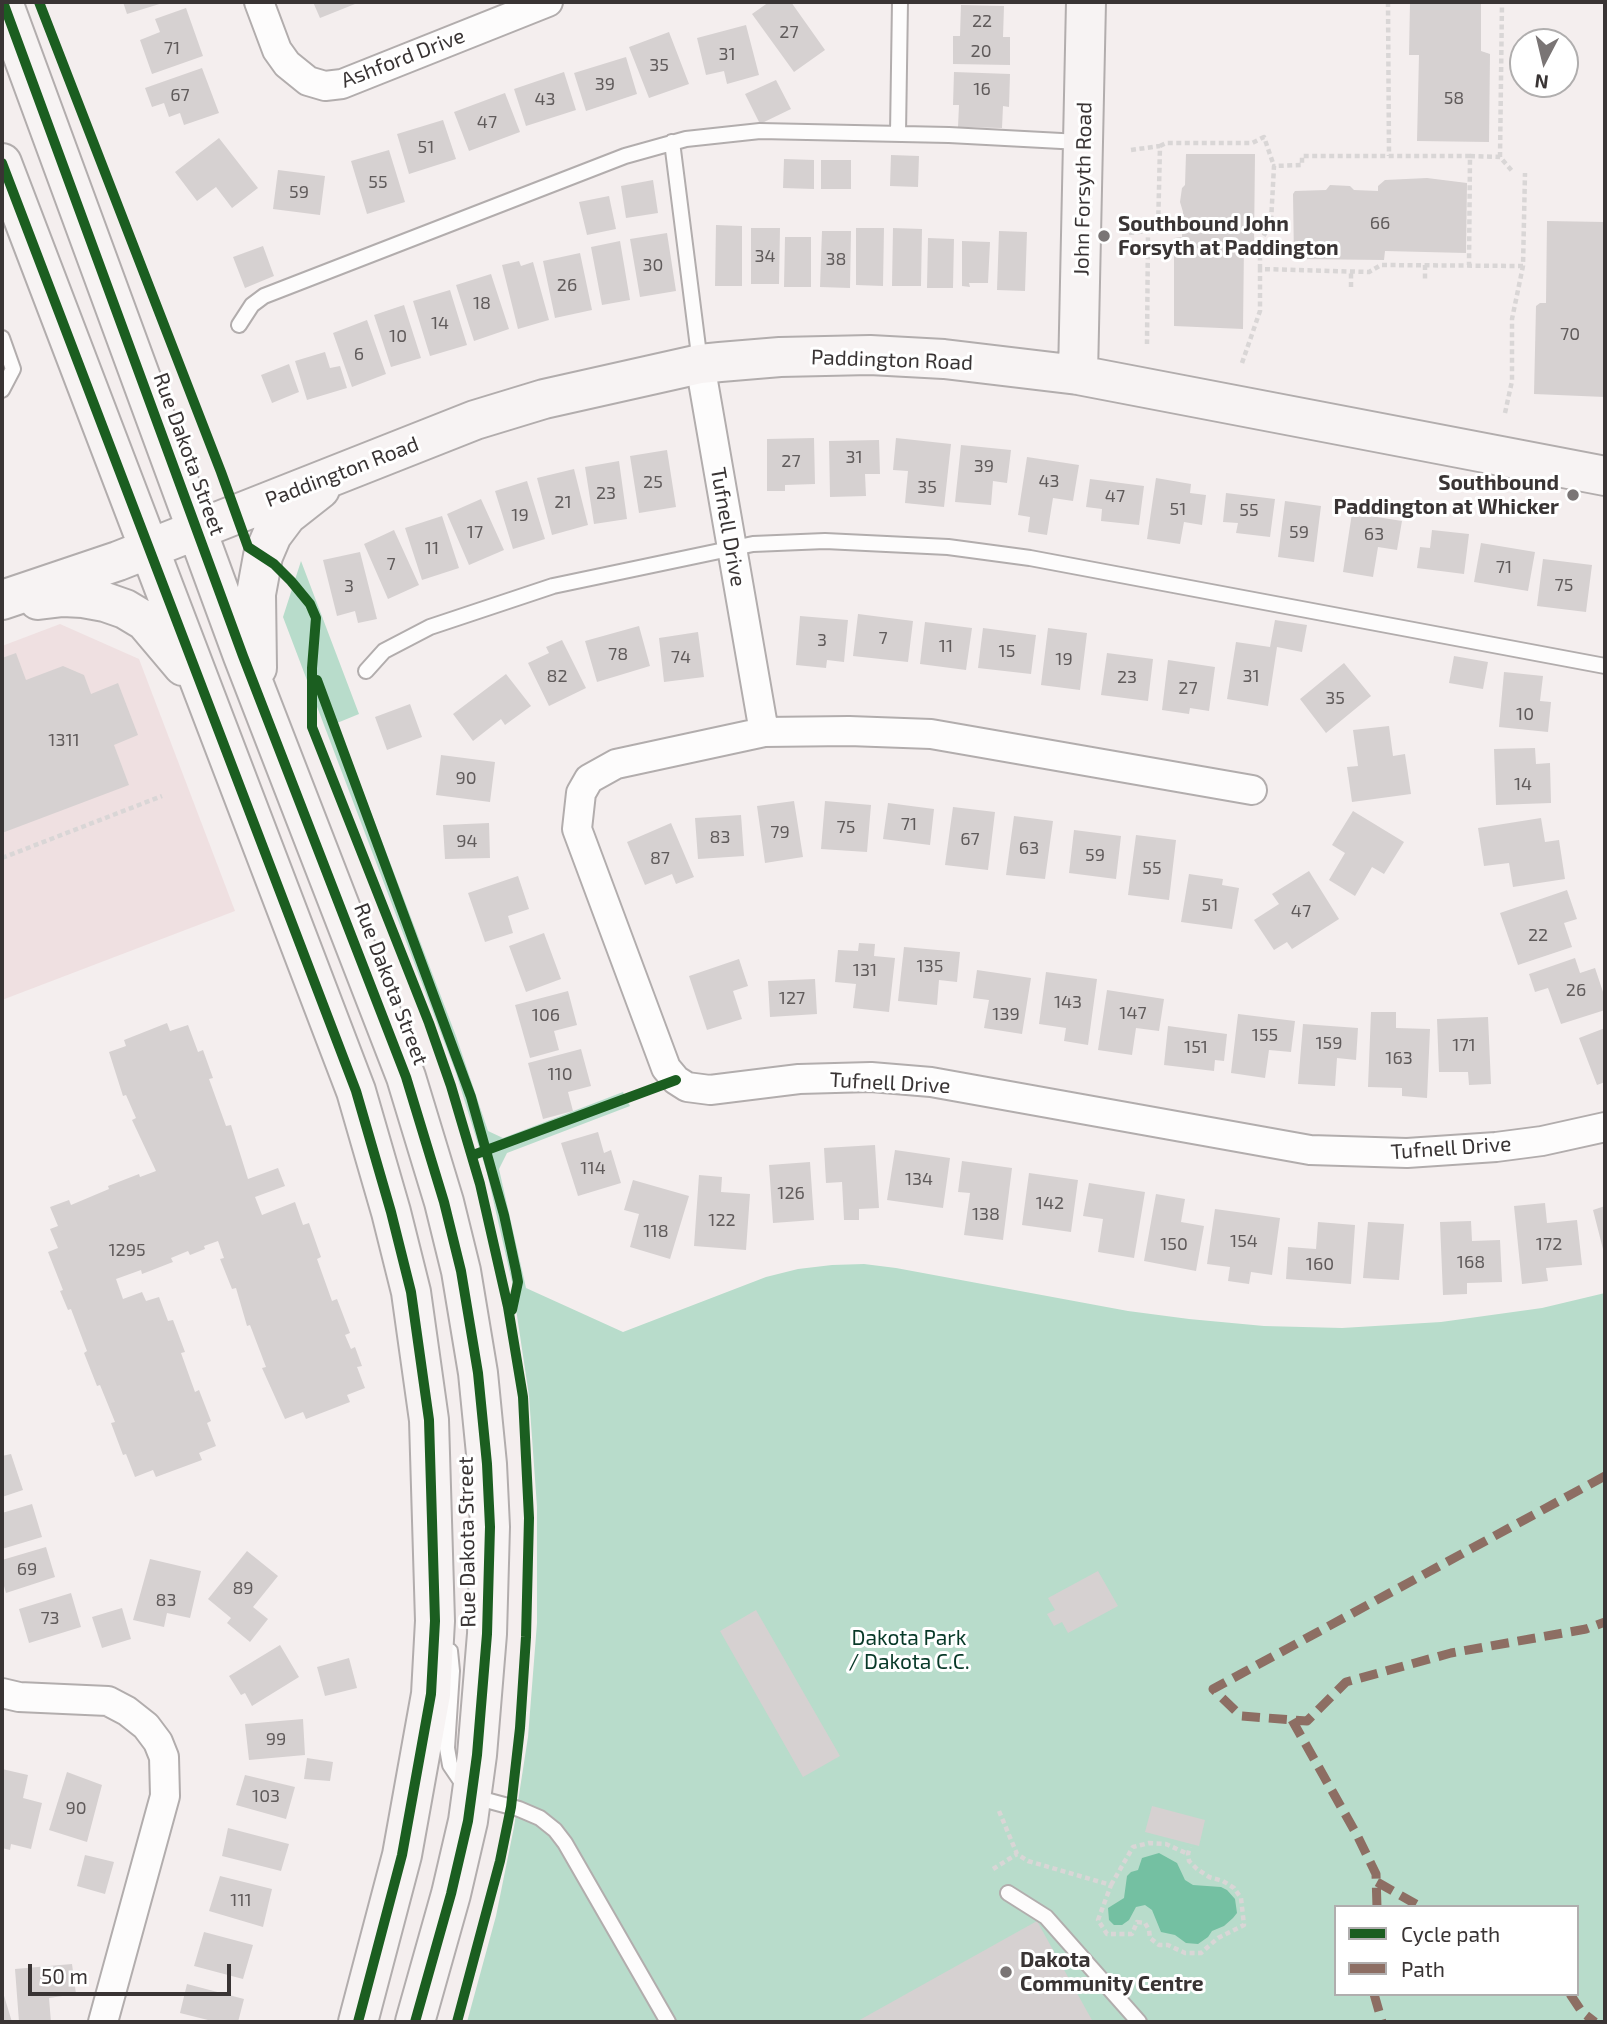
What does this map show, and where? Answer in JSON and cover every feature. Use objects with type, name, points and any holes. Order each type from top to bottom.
[{"type":"main road","name":"Rue Dakota Street","points":[[3,2],[196,530],[406,1077],[438,1177],[461,1271],[481,1392],[490,1527],[486,1648],[468,1821],[415,2022]]},
{"type":"main road","name":"John Forsyth Road","points":[[1078,375],[1086,2]]},
{"type":"main road","name":"Rue Dakota Street","points":[[2,163],[356,1091],[411,1292],[429,1420],[435,1607],[431,1694],[402,1855],[358,2022]]},
{"type":"main road","name":"Paddington Road","points":[[2,600],[118,561],[475,420],[544,399],[700,364],[780,357],[870,355],[944,359],[1078,375],[1605,476]]},
{"type":"main road","points":[[258,695],[256,594],[262,556],[286,515],[349,469]]},
{"type":"main road","points":[[2,606],[63,597],[105,602],[119,607],[145,621],[203,690]]},
{"type":"street","name":"Ashford Drive","points":[[259,2],[277,50],[286,64],[307,81],[325,86],[342,83],[548,2]]},
{"type":"street","name":"Tufnell Drive","points":[[700,364],[764,732]]},
{"type":"street","name":"Tufnell Drive","points":[[1252,790],[931,734],[764,732],[616,764],[589,779],[581,793],[578,829],[666,1068],[676,1080],[687,1087],[710,1090],[799,1079],[871,1077],[931,1082],[1310,1150],[1407,1153],[1496,1147],[1542,1141],[1605,1127]]},
{"type":"street","points":[[2,1693],[19,1697],[108,1701],[146,1726],[158,1742],[164,1757],[165,1796],[103,2022]]},
{"type":"lane","points":[[898,134],[900,2]]},
{"type":"lane","points":[[239,325],[252,305],[264,296],[625,156],[673,142],[760,131],[1084,142]]},
{"type":"lane","points":[[673,142],[700,364]]},
{"type":"lane","points":[[2,338],[13,369],[2,390]]},
{"type":"lane","points":[[366,671],[384,651],[430,627],[553,586],[753,544],[870,542],[1000,553],[1605,666]]},
{"type":"lane","points":[[435,1607],[449,1637],[452,1671],[447,1748],[450,1765],[471,1796],[519,1809],[540,1818],[555,1830],[668,2022]]},
{"type":"lane","points":[[1008,1894],[1046,1917],[1139,2022]]},
{"type":"path","points":[[1388,2],[1389,156]]},
{"type":"path","points":[[1502,2],[1500,157],[1513,172]]},
{"type":"path","points":[[1130,150],[1166,143],[1252,143],[1264,137],[1274,166],[1271,222],[1260,243],[1260,311],[1242,363]]},
{"type":"path","points":[[1129,233],[1158,231],[1160,146]]},
{"type":"path","points":[[1274,166],[1302,165],[1302,156],[1500,157]]},
{"type":"path","points":[[1469,265],[1470,156]]},
{"type":"path","points":[[1505,413],[1511,381],[1512,319],[1523,266],[1525,173]]},
{"type":"path","points":[[1147,344],[1148,231]]},
{"type":"path","points":[[1260,269],[1369,272],[1381,265],[1523,266]]},
{"type":"path","points":[[1425,265],[1425,279]]},
{"type":"path","points":[[1351,272],[1351,287]]},
{"type":"path","points":[[2,858],[162,796]]},
{"type":"path","points":[[999,1811],[1017,1854],[1028,1861],[1111,1885]]},
{"type":"path","points":[[1188,1854],[1166,1844],[1149,1843],[1133,1847],[1111,1885],[1098,1920],[1107,1934],[1132,1934],[1137,1922],[1144,1923],[1150,1938],[1159,1945],[1168,1945],[1185,1953],[1201,1953],[1218,1938],[1244,1925],[1241,1898],[1234,1888],[1197,1869],[1189,1861],[1190,1847]]},
{"type":"path","points":[[993,1869],[1017,1854]]},
{"type":"shaded area","points":[[60,624],[139,659],[235,911],[2,1000],[2,646]]},
{"type":"shaded area","points":[[1159,1853],[1177,1863],[1185,1880],[1193,1885],[1221,1887],[1235,1899],[1237,1913],[1233,1918],[1198,1944],[1186,1943],[1175,1935],[1161,1932],[1152,1910],[1145,1905],[1136,1907],[1129,1920],[1122,1925],[1114,1925],[1109,1920],[1108,1908],[1124,1898],[1127,1876],[1138,1870],[1142,1858]]},
{"type":"green space","name":"Dakota Park / Dakota C.C.","points":[[301,561],[359,714],[337,723],[456,1036],[488,1131],[503,1138],[623,1092],[630,1106],[507,1153],[499,1169],[526,1288],[623,1332],[766,1277],[798,1269],[832,1265],[864,1264],[896,1268],[1128,1311],[1264,1326],[1342,1328],[1441,1322],[1542,1308],[1605,1293],[1605,2022],[467,2022],[496,1916],[528,1737],[537,1623],[537,1507],[529,1396],[512,1282],[487,1173],[456,1073],[283,617]]},
{"type":"building","points":[[123,2],[166,2],[127,14]]},
{"type":"building","points":[[313,2],[360,2],[320,18]]},
{"type":"building","points":[[769,2],[791,2],[825,50],[794,72],[752,14]]},
{"type":"building","points":[[1410,2],[1481,2],[1481,51],[1490,54],[1489,142],[1417,141],[1419,55],[1409,55]]},
{"type":"building","points":[[961,5],[1004,6],[1003,37],[1010,37],[1010,65],[953,64],[953,36],[960,36]]},
{"type":"building","points":[[186,8],[203,56],[152,74],[140,40],[160,32],[155,19]]},
{"type":"building","points":[[746,25],[759,75],[727,84],[724,71],[706,75],[697,38]]},
{"type":"building","points":[[669,32],[689,84],[649,98],[629,47]]},
{"type":"building","points":[[626,57],[637,94],[586,111],[574,73]]},
{"type":"building","points":[[202,68],[219,113],[184,125],[180,113],[169,117],[164,103],[152,107],[145,88]]},
{"type":"building","points":[[564,72],[576,110],[526,126],[514,89]]},
{"type":"building","points":[[954,72],[1010,74],[1009,107],[1003,106],[1002,128],[958,127],[959,105],[953,105]]},
{"type":"building","points":[[776,80],[791,109],[760,124],[745,94]]},
{"type":"building","points":[[505,93],[520,132],[469,151],[454,112]]},
{"type":"building","points":[[443,120],[456,159],[409,174],[397,134]]},
{"type":"building","points":[[219,138],[258,188],[232,208],[216,187],[197,201],[175,172]]},
{"type":"building","points":[[389,150],[405,202],[367,214],[351,161]]},
{"type":"building","points":[[1186,154],[1255,154],[1254,245],[1244,244],[1243,329],[1174,326],[1174,238],[1182,237],[1183,212],[1180,202],[1185,185]]},
{"type":"building","points":[[891,155],[919,156],[918,187],[890,186]]},
{"type":"building","points":[[784,159],[814,160],[814,189],[783,188]]},
{"type":"building","points":[[821,160],[851,160],[851,189],[821,189]]},
{"type":"building","points":[[278,170],[325,176],[320,215],[273,209]]},
{"type":"building","points":[[1427,178],[1467,183],[1466,253],[1385,251],[1384,260],[1294,259],[1295,191],[1326,190],[1330,185],[1378,191],[1378,186],[1385,180]]},
{"type":"building","points":[[653,180],[658,213],[626,218],[621,186]]},
{"type":"building","points":[[609,196],[616,229],[587,235],[579,202]]},
{"type":"building","points":[[1547,221],[1605,222],[1605,397],[1534,394],[1536,306],[1546,303]]},
{"type":"building","points":[[716,225],[742,226],[742,286],[715,286]]},
{"type":"building","points":[[751,228],[780,228],[779,284],[751,284]]},
{"type":"building","points":[[856,228],[884,228],[883,286],[856,285]]},
{"type":"building","points":[[893,228],[922,229],[921,286],[892,286]]},
{"type":"building","points":[[822,231],[851,231],[850,288],[820,287]]},
{"type":"building","points":[[999,231],[1027,232],[1025,291],[997,290]]},
{"type":"building","points":[[667,233],[676,291],[640,297],[630,239]]},
{"type":"building","points":[[785,237],[811,237],[811,287],[784,287]]},
{"type":"building","points":[[928,238],[954,239],[953,288],[927,288]]},
{"type":"building","points":[[620,241],[630,300],[602,305],[591,247]]},
{"type":"building","points":[[962,241],[990,242],[988,283],[969,283],[970,287],[962,286]]},
{"type":"building","points":[[263,246],[274,276],[245,288],[233,257]]},
{"type":"building","points":[[580,253],[592,310],[555,318],[543,261]]},
{"type":"building","points":[[519,261],[521,266],[533,262],[549,320],[518,329],[502,265]]},
{"type":"building","points":[[491,274],[509,329],[474,341],[456,285]]},
{"type":"building","points":[[450,290],[467,345],[430,356],[413,301]]},
{"type":"building","points":[[404,305],[421,358],[391,367],[374,315]]},
{"type":"building","points":[[367,320],[386,374],[352,387],[333,333]]},
{"type":"building","points":[[325,352],[330,368],[340,366],[347,388],[307,400],[295,361]]},
{"type":"building","points":[[289,364],[299,392],[272,403],[261,375]]},
{"type":"building","points":[[814,438],[815,484],[785,485],[785,491],[767,491],[767,439]]},
{"type":"building","points":[[896,438],[951,444],[944,507],[905,503],[908,471],[893,470]]},
{"type":"building","points":[[879,440],[880,474],[865,474],[866,496],[830,497],[829,441]]},
{"type":"building","points":[[961,445],[1011,450],[1007,483],[993,481],[991,505],[955,502]]},
{"type":"building","points":[[667,450],[676,507],[639,513],[630,456]]},
{"type":"building","points":[[1027,457],[1079,465],[1073,501],[1053,498],[1047,535],[1028,532],[1030,517],[1018,515]]},
{"type":"building","points":[[619,461],[627,519],[594,524],[585,467]]},
{"type":"building","points":[[574,469],[588,525],[552,535],[537,478]]},
{"type":"building","points":[[1156,478],[1191,484],[1190,493],[1206,495],[1202,525],[1184,522],[1180,544],[1147,539]]},
{"type":"building","points":[[1090,479],[1144,486],[1139,525],[1101,521],[1102,509],[1086,507]]},
{"type":"building","points":[[527,481],[545,539],[513,549],[495,491]]},
{"type":"building","points":[[1226,493],[1275,499],[1270,537],[1236,533],[1238,523],[1223,522]]},
{"type":"building","points":[[481,499],[504,550],[469,565],[447,514]]},
{"type":"building","points":[[1285,501],[1321,506],[1314,562],[1278,557]]},
{"type":"building","points":[[1352,513],[1402,521],[1397,550],[1378,547],[1373,577],[1343,572]]},
{"type":"building","points":[[442,516],[459,568],[422,580],[405,528]]},
{"type":"building","points":[[394,530],[419,585],[388,599],[364,544]]},
{"type":"building","points":[[1432,530],[1469,534],[1464,574],[1417,568],[1420,547],[1430,548]]},
{"type":"building","points":[[1481,543],[1535,552],[1528,591],[1474,582]]},
{"type":"building","points":[[360,552],[377,619],[358,623],[355,611],[337,616],[323,560]]},
{"type":"building","points":[[1543,559],[1592,565],[1586,612],[1537,606]]},
{"type":"building","points":[[858,614],[913,621],[908,662],[853,656]]},
{"type":"building","points":[[800,616],[848,620],[844,662],[827,660],[826,668],[796,665]]},
{"type":"building","points":[[1275,620],[1307,625],[1302,652],[1277,647],[1268,706],[1227,699],[1236,642],[1270,647]]},
{"type":"building","points":[[925,622],[972,628],[966,670],[920,664]]},
{"type":"building","points":[[639,626],[650,666],[597,682],[585,641]]},
{"type":"building","points":[[983,628],[1036,635],[1031,674],[978,668]]},
{"type":"building","points":[[1048,628],[1087,633],[1080,690],[1041,685]]},
{"type":"building","points":[[698,632],[704,677],[664,682],[659,638]]},
{"type":"building","points":[[562,640],[586,688],[549,706],[528,663],[549,653],[546,647]]},
{"type":"building","points":[[16,653],[26,680],[63,666],[84,675],[91,694],[118,683],[138,735],[114,745],[129,785],[2,833],[2,658]]},
{"type":"building","points":[[1107,653],[1153,659],[1148,701],[1101,695]]},
{"type":"building","points":[[1454,656],[1488,662],[1483,689],[1449,683]]},
{"type":"building","points":[[1168,660],[1215,667],[1209,711],[1190,708],[1189,714],[1162,710]]},
{"type":"building","points":[[1344,663],[1371,696],[1326,733],[1300,699]]},
{"type":"building","points":[[1504,672],[1543,676],[1540,701],[1551,702],[1548,732],[1499,727]]},
{"type":"building","points":[[506,674],[531,706],[505,725],[501,719],[473,741],[453,714]]},
{"type":"building","points":[[410,704],[422,737],[387,750],[375,717]]},
{"type":"building","points":[[1389,726],[1393,756],[1405,754],[1411,794],[1352,802],[1347,767],[1358,766],[1353,730]]},
{"type":"building","points":[[1535,748],[1536,764],[1550,763],[1551,803],[1496,805],[1494,749]]},
{"type":"building","points":[[441,755],[495,762],[490,802],[436,795]]},
{"type":"building","points":[[794,801],[803,857],[765,863],[757,806]]},
{"type":"building","points":[[825,801],[871,805],[867,852],[821,849]]},
{"type":"building","points":[[888,803],[934,809],[930,845],[883,839]]},
{"type":"building","points":[[953,807],[995,812],[988,870],[945,865]]},
{"type":"building","points":[[1353,811],[1404,842],[1384,874],[1372,867],[1355,896],[1329,880],[1345,853],[1332,845]]},
{"type":"building","points":[[741,815],[744,856],[698,859],[695,818]]},
{"type":"building","points":[[1014,816],[1053,821],[1045,879],[1006,875]]},
{"type":"building","points":[[1541,818],[1545,842],[1559,840],[1565,879],[1513,887],[1509,863],[1484,866],[1478,828]]},
{"type":"building","points":[[489,823],[490,858],[445,859],[443,825]]},
{"type":"building","points":[[671,823],[694,877],[676,884],[672,874],[645,885],[627,842]]},
{"type":"building","points":[[1074,830],[1121,836],[1116,879],[1069,873]]},
{"type":"building","points":[[1136,835],[1176,840],[1169,900],[1128,895]]},
{"type":"building","points":[[1309,871],[1339,919],[1292,949],[1287,942],[1274,950],[1254,920],[1279,904],[1272,894]]},
{"type":"building","points":[[1189,874],[1223,879],[1222,885],[1239,888],[1232,929],[1181,922]]},
{"type":"building","points":[[518,876],[529,909],[508,916],[513,933],[485,942],[468,893]]},
{"type":"building","points":[[1567,890],[1577,919],[1564,923],[1572,947],[1518,965],[1500,913]]},
{"type":"building","points":[[544,933],[561,979],[526,992],[509,946]]},
{"type":"building","points":[[859,943],[875,944],[874,956],[895,958],[889,1012],[853,1008],[856,984],[835,982],[838,950],[858,951]]},
{"type":"building","points":[[904,947],[960,952],[957,982],[939,980],[937,1005],[898,1001]]},
{"type":"building","points":[[1575,958],[1580,973],[1595,968],[1605,998],[1605,1010],[1561,1024],[1548,988],[1535,992],[1529,974]]},
{"type":"building","points":[[739,959],[748,986],[733,991],[742,1019],[707,1030],[689,976]]},
{"type":"building","points":[[977,970],[1031,978],[1022,1034],[984,1028],[989,1000],[973,998]]},
{"type":"building","points":[[1046,972],[1097,979],[1088,1045],[1064,1041],[1066,1028],[1039,1024]]},
{"type":"building","points":[[815,979],[817,1014],[770,1017],[768,981]]},
{"type":"building","points":[[1107,990],[1164,999],[1159,1031],[1136,1028],[1132,1055],[1098,1050]]},
{"type":"building","points":[[568,991],[577,1025],[554,1031],[559,1050],[530,1058],[515,1005]]},
{"type":"building","points":[[1371,1012],[1396,1012],[1396,1028],[1430,1029],[1427,1098],[1402,1096],[1402,1088],[1368,1087]]},
{"type":"building","points":[[1238,1014],[1295,1021],[1291,1052],[1269,1050],[1265,1078],[1231,1073]]},
{"type":"building","points":[[1488,1017],[1491,1084],[1469,1085],[1468,1072],[1439,1072],[1437,1019]]},
{"type":"building","points":[[167,1023],[170,1031],[188,1025],[198,1052],[203,1050],[213,1078],[209,1079],[226,1126],[231,1125],[248,1179],[278,1168],[285,1186],[255,1197],[262,1215],[295,1202],[303,1225],[309,1223],[321,1257],[317,1259],[332,1301],[337,1299],[350,1333],[345,1335],[351,1349],[355,1347],[362,1366],[357,1367],[365,1388],[347,1395],[350,1402],[306,1419],[303,1412],[285,1419],[262,1368],[266,1367],[250,1325],[247,1326],[236,1288],[232,1289],[220,1259],[224,1258],[218,1241],[190,1255],[188,1251],[171,1258],[173,1262],[142,1274],[141,1270],[116,1279],[123,1299],[142,1292],[146,1301],[159,1297],[168,1321],[173,1320],[185,1352],[181,1353],[195,1392],[199,1390],[211,1421],[207,1423],[216,1446],[199,1453],[202,1460],[156,1477],[153,1470],[135,1477],[126,1454],[123,1455],[111,1423],[115,1422],[84,1353],[87,1351],[71,1309],[68,1310],[60,1291],[63,1290],[48,1252],[58,1248],[50,1229],[58,1226],[50,1207],[69,1200],[71,1205],[109,1189],[108,1186],[139,1174],[140,1177],[156,1171],[132,1120],[136,1118],[126,1095],[123,1096],[109,1052],[126,1046],[124,1040]]},
{"type":"building","points":[[1303,1024],[1358,1028],[1356,1060],[1337,1058],[1335,1086],[1298,1084]]},
{"type":"building","points":[[1168,1026],[1227,1034],[1224,1061],[1215,1060],[1214,1071],[1164,1065]]},
{"type":"building","points":[[1605,1028],[1605,1082],[1597,1085],[1579,1038]]},
{"type":"building","points":[[581,1049],[591,1086],[568,1092],[573,1111],[543,1119],[528,1063]]},
{"type":"building","points":[[598,1132],[604,1153],[611,1150],[621,1183],[578,1196],[561,1143]]},
{"type":"building","points":[[875,1145],[879,1208],[859,1209],[859,1220],[844,1220],[842,1182],[826,1183],[824,1148]]},
{"type":"building","points":[[895,1150],[950,1158],[943,1208],[887,1200]]},
{"type":"building","points":[[962,1161],[1012,1168],[1003,1240],[964,1235],[970,1193],[958,1192]]},
{"type":"building","points":[[810,1162],[814,1220],[773,1223],[769,1165]]},
{"type":"building","points":[[1029,1173],[1078,1180],[1071,1232],[1022,1225]]},
{"type":"building","points":[[699,1175],[722,1177],[721,1192],[750,1194],[746,1250],[694,1246]]},
{"type":"building","points":[[633,1180],[689,1196],[670,1259],[630,1247],[639,1214],[624,1210]]},
{"type":"building","points":[[1089,1183],[1145,1192],[1134,1258],[1098,1252],[1103,1219],[1083,1216]]},
{"type":"building","points":[[1156,1194],[1185,1199],[1181,1222],[1204,1226],[1196,1271],[1144,1261]]},
{"type":"building","points":[[1545,1203],[1547,1223],[1577,1220],[1582,1265],[1546,1268],[1548,1281],[1522,1284],[1514,1206]]},
{"type":"building","points":[[1605,1206],[1605,1253],[1604,1253],[1593,1210]]},
{"type":"building","points":[[1215,1209],[1280,1218],[1272,1275],[1251,1272],[1249,1284],[1228,1281],[1230,1267],[1207,1264]]},
{"type":"building","points":[[1471,1221],[1472,1241],[1500,1240],[1502,1282],[1467,1283],[1467,1294],[1443,1295],[1440,1222]]},
{"type":"building","points":[[1318,1222],[1355,1225],[1351,1284],[1286,1279],[1288,1247],[1316,1249]]},
{"type":"building","points":[[1368,1222],[1404,1224],[1399,1280],[1363,1278]]},
{"type":"building","points":[[11,1454],[23,1490],[2,1497],[2,1456]]},
{"type":"building","points":[[32,1504],[42,1537],[2,1549],[2,1513]]},
{"type":"building","points":[[46,1547],[55,1577],[6,1593],[2,1579],[2,1560]]},
{"type":"building","points":[[247,1551],[278,1576],[253,1607],[268,1619],[250,1642],[227,1623],[231,1618],[208,1599]]},
{"type":"building","points":[[150,1559],[201,1571],[190,1618],[167,1613],[164,1627],[133,1620]]},
{"type":"building","points":[[1098,1571],[1118,1606],[1068,1633],[1062,1622],[1054,1626],[1047,1614],[1055,1610],[1048,1598]]},
{"type":"building","points":[[71,1593],[81,1627],[29,1643],[19,1609]]},
{"type":"building","points":[[122,1608],[131,1639],[102,1648],[92,1617]]},
{"type":"building","points":[[756,1610],[840,1756],[803,1777],[720,1631]]},
{"type":"building","points":[[280,1645],[299,1677],[252,1706],[245,1693],[241,1695],[229,1676]]},
{"type":"building","points":[[349,1658],[357,1688],[325,1696],[317,1667]]},
{"type":"building","points":[[303,1719],[305,1755],[249,1760],[245,1724]]},
{"type":"building","points":[[307,1758],[333,1762],[330,1781],[304,1779]]},
{"type":"building","points":[[2,1769],[28,1775],[23,1798],[42,1803],[31,1849],[11,1844],[10,1850],[2,1848]]},
{"type":"building","points":[[67,1772],[102,1785],[87,1842],[49,1830]]},
{"type":"building","points":[[245,1775],[295,1787],[286,1819],[236,1805]]},
{"type":"building","points":[[1152,1806],[1205,1820],[1199,1846],[1145,1832]]},
{"type":"building","points":[[228,1828],[289,1844],[281,1871],[222,1856]]},
{"type":"building","points":[[85,1855],[114,1862],[105,1894],[77,1886]]},
{"type":"building","points":[[220,1876],[272,1889],[263,1927],[209,1911]]},
{"type":"building","name":"Dakota Community Centre","points":[[1037,1921],[1093,2022],[856,2022]]},
{"type":"building","points":[[204,1932],[253,1945],[243,1979],[194,1966]]},
{"type":"building","points":[[72,1964],[76,1994],[49,1998],[51,2022],[19,2022],[15,1969]]},
{"type":"building","points":[[187,1984],[244,1999],[238,2022],[216,2022],[180,2013]]},
{"type":"building","points":[[2,1989],[12,2022],[2,2022]]},
{"type":"marked path","points":[[1605,1476],[1213,1689],[1241,1716],[1307,1721],[1346,1682],[1451,1653],[1586,1629],[1605,1622]]},
{"type":"marked path","points":[[1292,1720],[1376,1874],[1377,1905]]},
{"type":"marked path","points":[[1377,1882],[1417,1905]]},
{"type":"marked path","points":[[1375,1996],[1382,2022]]},
{"type":"marked path","points":[[1571,1996],[1582,2012],[1595,2022]]},
{"type":"cycle path","points":[[3,2],[243,656],[406,1077],[444,1202],[461,1271],[478,1373],[487,1464],[490,1527],[487,1634],[477,1755],[468,1821],[451,1894],[415,2022]]},
{"type":"cycle path","points":[[39,2],[248,547],[274,564],[291,581],[310,604],[316,618],[312,668],[312,727],[429,1023],[451,1086],[480,1184],[508,1307],[523,1397],[529,1518],[520,1728],[511,1807],[500,1861],[457,2022]]},
{"type":"cycle path","points":[[2,163],[356,1091],[411,1292],[429,1420],[435,1621],[431,1694],[402,1855],[358,2022]]},
{"type":"cycle path","points":[[317,680],[471,1097],[504,1215],[516,1271],[518,1282],[512,1310]]},
{"type":"cycle path","points":[[476,1154],[676,1080]]},
{"type":"place","name":"Southbound John Forsyth at Paddington","points":[[1104,236]]},
{"type":"place","name":"Southbound Paddington at Whicker","points":[[1573,495]]},
{"type":"place","name":"Dakota Community Centre","points":[[1006,1972]]}]
